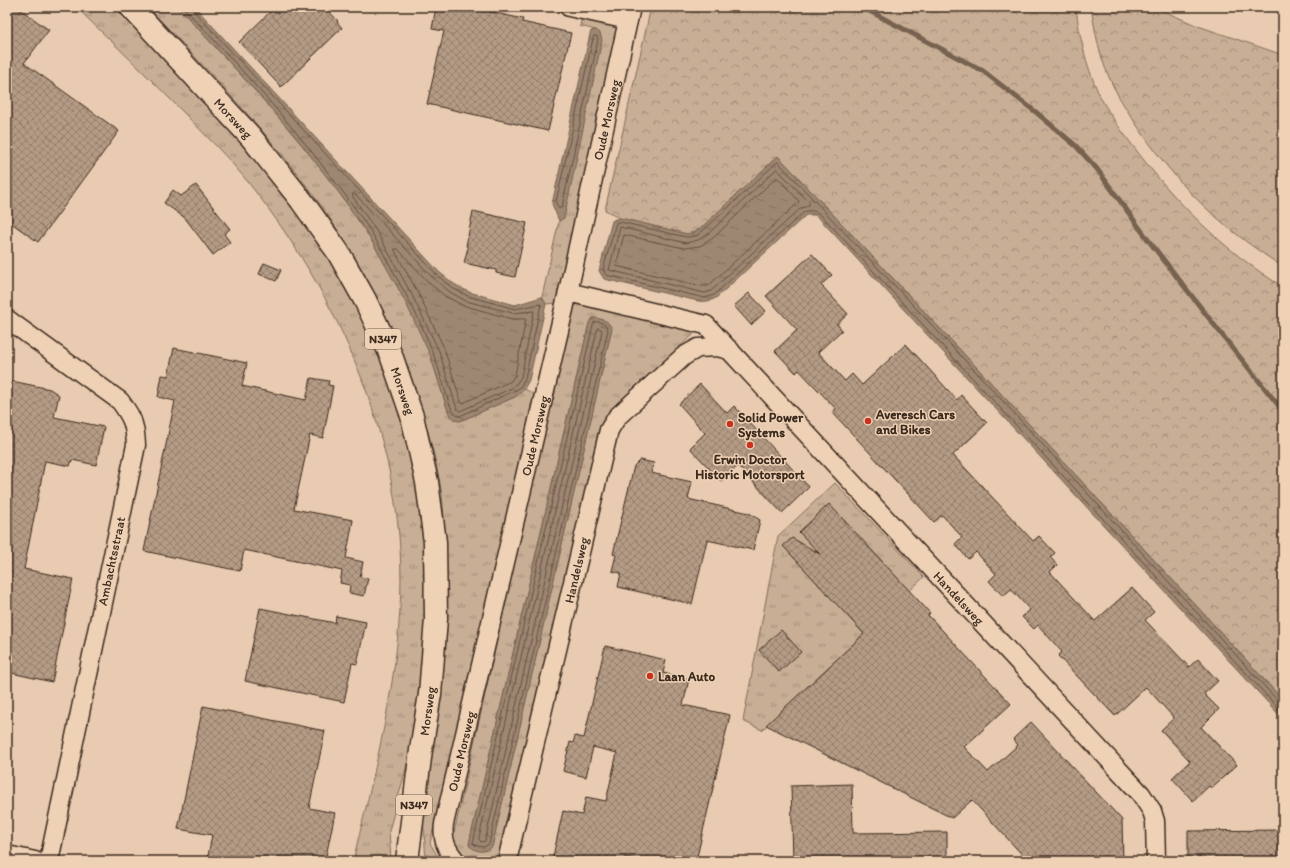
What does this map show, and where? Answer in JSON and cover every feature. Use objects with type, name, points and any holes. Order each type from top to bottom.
[{"type":"main road","name":"Morsweg","points":[[131,7],[251,137],[301,200],[338,252],[365,300],[391,355],[412,416],[428,482],[434,535],[436,619],[430,694],[420,757],[408,861]]},
{"type":"street","points":[[569,7],[630,14]]},
{"type":"street","name":"Oude Morsweg","points":[[456,861],[444,842],[444,824],[568,292],[630,14]]},
{"type":"street","name":"Handelsweg","points":[[568,292],[706,325],[1141,794],[1152,811],[1155,821],[1156,861]]},
{"type":"street","name":"Ambachtsstraat","points":[[7,319],[120,401],[130,414],[135,431],[136,445],[49,861]]},
{"type":"street","name":"Handelsweg","points":[[507,861],[609,430],[618,416],[684,356],[698,348],[717,347],[730,350]]},
{"type":"street","points":[[7,855],[35,861]]},
{"type":"green space","points":[[76,7],[123,7],[192,80],[322,239],[391,370],[423,500],[429,609],[413,743],[389,831],[391,861],[353,861],[388,705],[400,609],[400,550],[393,492],[380,435],[362,378],[338,324],[310,272],[278,222],[243,176],[223,153],[173,102]]},
{"type":"green space","points":[[148,7],[178,7],[272,110],[331,182],[358,220],[383,260],[419,328],[431,356],[449,414],[454,420],[460,421],[515,397],[525,389],[535,395],[430,843],[440,861],[426,861],[423,816],[446,641],[447,579],[445,537],[439,476],[417,394],[397,341],[373,290],[345,241],[329,217],[266,135]]},
{"type":"green space","points":[[651,7],[1076,7],[1084,50],[1094,82],[1105,106],[1128,140],[1149,167],[1201,224],[1240,257],[1283,287],[1283,700],[980,371],[778,156],[695,232],[687,234],[620,218],[605,210]]},
{"type":"green space","points":[[1091,7],[1154,7],[1198,26],[1283,55],[1283,267],[1244,240],[1210,212],[1178,179],[1140,130],[1123,104],[1109,77],[1100,52]]},
{"type":"green space","points":[[582,15],[621,26],[556,303],[546,304],[542,297],[559,221],[564,218],[596,30],[580,26]]},
{"type":"green space","points":[[584,304],[695,331],[694,334],[615,405],[603,420],[598,433],[553,638],[500,858],[498,861],[469,860],[464,858],[460,853],[453,838],[570,312],[574,306]],"holes":[[[593,318],[607,321],[612,328],[492,847],[470,847],[469,844],[589,323]]]},
{"type":"green space","points":[[835,483],[924,577],[762,730],[743,721],[778,536]]},
{"type":"water","points":[[178,7],[195,7],[439,272],[454,284],[469,292],[515,305],[542,297],[546,304],[529,380],[525,388],[520,393],[515,397],[460,421],[454,420],[449,414],[430,355],[404,299],[369,236],[340,194],[299,141],[254,89]]},
{"type":"water","points":[[596,30],[600,33],[602,40],[564,218],[559,221],[552,204],[590,34],[591,31]]},
{"type":"water","points":[[778,156],[980,371],[1283,700],[1283,719],[815,215],[806,215],[716,298],[710,301],[698,301],[604,279],[599,271],[612,221],[620,218],[687,234],[695,232]]},
{"type":"water","points":[[593,318],[604,320],[612,328],[492,847],[480,851],[474,849],[469,844],[589,323]]},
{"type":"building","points":[[7,7],[17,7],[49,30],[24,63],[119,131],[38,242],[7,220]]},
{"type":"building","points":[[275,7],[325,7],[338,21],[337,22],[342,28],[281,87],[239,42]]},
{"type":"building","points":[[436,7],[469,7],[523,19],[522,22],[571,33],[548,131],[427,104],[444,31],[432,29]]},
{"type":"building","points":[[196,185],[230,229],[224,234],[230,242],[213,255],[185,218],[164,203],[173,190],[181,196]]},
{"type":"building","points":[[473,211],[527,223],[515,277],[496,273],[496,270],[464,263],[468,247],[466,246]]},
{"type":"building","points":[[812,254],[832,275],[821,285],[848,314],[837,324],[842,330],[818,352],[845,381],[852,374],[862,385],[906,344],[957,400],[961,395],[987,423],[953,455],[1033,541],[1039,536],[1055,553],[1050,557],[1057,565],[1050,572],[1095,621],[1132,588],[1154,612],[1145,620],[1189,667],[1198,659],[1218,681],[1204,694],[1219,709],[1201,727],[1237,765],[1211,788],[1209,786],[1193,801],[1172,778],[1190,761],[1161,730],[1174,718],[1146,687],[1115,716],[1058,656],[1062,652],[1038,625],[1034,629],[1022,617],[1030,610],[1011,589],[1003,596],[989,581],[996,574],[976,552],[968,559],[955,544],[962,537],[942,515],[934,522],[832,412],[836,409],[799,370],[796,373],[775,351],[797,330],[766,296]]},
{"type":"building","points":[[264,263],[281,270],[276,281],[259,274]]},
{"type":"building","points":[[749,293],[766,311],[751,325],[734,306]]},
{"type":"building","points":[[174,348],[247,363],[242,386],[306,400],[311,378],[329,381],[328,385],[333,386],[323,438],[310,435],[294,509],[353,520],[346,558],[363,562],[360,577],[368,578],[364,596],[349,593],[350,585],[340,583],[342,571],[244,550],[240,571],[144,551],[175,401],[158,397],[162,375],[168,376]]},
{"type":"building","points":[[7,380],[50,389],[59,395],[54,417],[104,427],[96,465],[72,460],[70,466],[45,461],[24,569],[73,579],[52,682],[7,672]]},
{"type":"building","points":[[700,384],[727,413],[734,406],[809,487],[782,513],[738,466],[721,481],[690,448],[705,433],[679,404]]},
{"type":"building","points":[[640,460],[654,463],[651,473],[692,482],[688,499],[749,513],[760,520],[753,550],[707,540],[692,604],[618,587],[621,573],[612,571],[616,555],[613,554],[634,466]]},
{"type":"building","points":[[829,504],[930,613],[928,615],[1011,704],[964,747],[988,772],[1018,745],[1013,739],[1031,722],[1122,820],[1123,861],[1028,861],[972,800],[952,818],[766,725],[864,634],[783,546],[792,538],[820,554],[799,532]]},
{"type":"building","points":[[260,608],[335,623],[336,616],[366,622],[357,664],[352,663],[344,702],[245,681]]},
{"type":"building","points":[[781,630],[801,652],[779,672],[759,650]]},
{"type":"building","points":[[605,646],[666,660],[663,673],[689,679],[683,705],[730,715],[696,861],[643,861],[625,857],[624,861],[552,861],[563,811],[582,815],[586,797],[606,801],[617,753],[593,747],[586,777],[563,771],[570,742],[573,743],[575,736],[584,738]]},
{"type":"building","points":[[203,706],[325,731],[309,808],[335,813],[325,861],[207,861],[212,835],[178,829]]},
{"type":"building","points":[[852,784],[853,833],[947,832],[947,861],[793,861],[791,786]]},
{"type":"building","points":[[1283,830],[1283,861],[1188,861],[1188,831]]},
{"type":"waterway","points":[[862,7],[983,71],[1037,113],[1076,146],[1097,169],[1149,241],[1283,411]]},
{"type":"place","name":"Averesch Cars and Bikes","points":[[868,421]]},
{"type":"place","name":"Solid Power Systems","points":[[730,424]]},
{"type":"place","name":"Erwin Doctor Historic Motorsport","points":[[750,445]]},
{"type":"place","name":"Laan Auto","points":[[650,676]]}]
